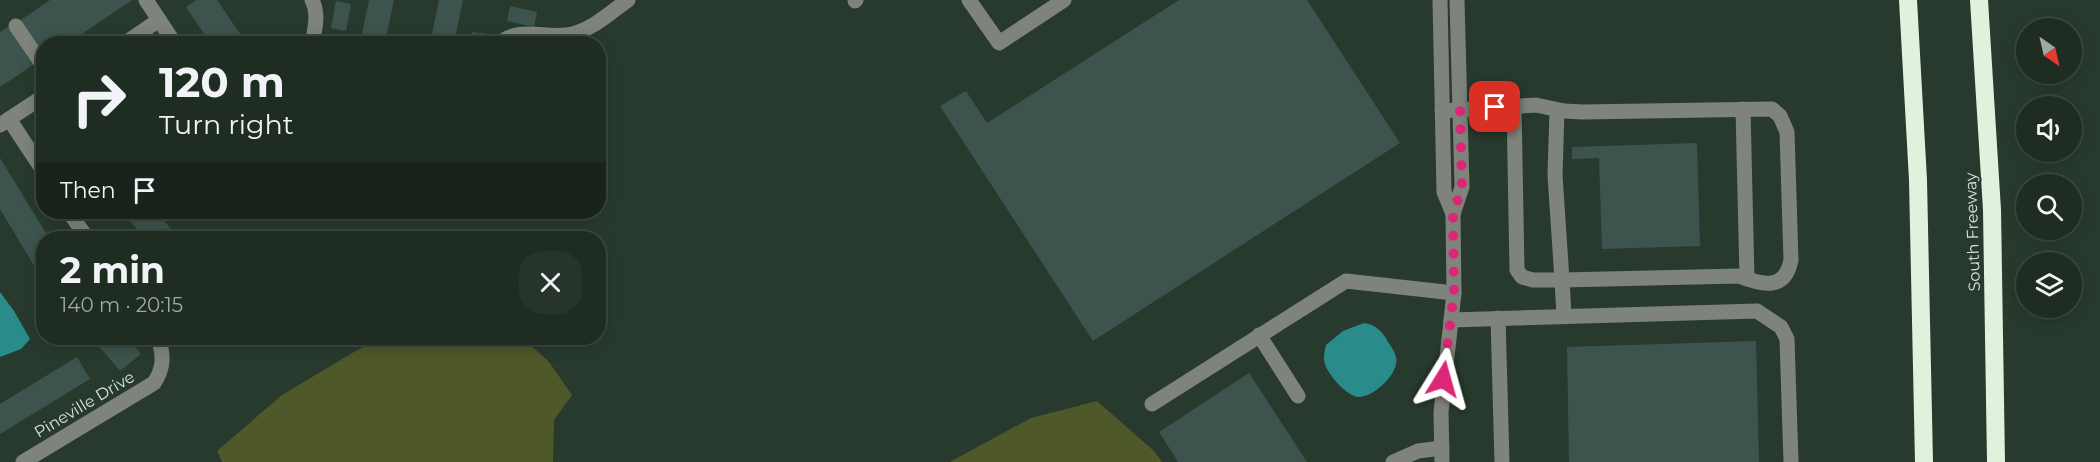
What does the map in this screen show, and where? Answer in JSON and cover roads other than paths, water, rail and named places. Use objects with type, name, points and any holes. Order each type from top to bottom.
[{"type":"highway","points":[[1908,0],[1918,180],[1924,462]]},
{"type":"highway","name":"South Freeway","points":[[1979,0],[1992,210],[1996,462]]},
{"type":"street","points":[[146,0],[170,36]]},
{"type":"street","points":[[312,0],[316,10],[314,36]]},
{"type":"street","points":[[511,36],[572,34],[589,27],[611,5],[628,0]]},
{"type":"street","points":[[969,0],[999,43],[1064,0]]},
{"type":"street","points":[[1440,0],[1444,192],[1453,214]]},
{"type":"street","points":[[1393,462],[1418,451],[1442,455],[1443,379],[1454,293],[1453,214],[1462,187],[1457,0]]},
{"type":"street","points":[[136,36],[159,20]]},
{"type":"street","points":[[16,26],[36,55]]},
{"type":"street","points":[[36,101],[5,122],[36,162]]},
{"type":"street","points":[[1442,111],[1514,106],[1536,105],[1582,112],[1772,109],[1780,116],[1787,132],[1791,260],[1789,271],[1779,281],[1759,284],[1739,276],[1562,280],[1533,280],[1521,277],[1517,270],[1514,106]]},
{"type":"street","points":[[1743,109],[1747,279]]},
{"type":"street","points":[[1557,110],[1555,175],[1564,316]]},
{"type":"street","points":[[1152,404],[1346,281],[1454,293]]},
{"type":"street","points":[[1451,320],[1757,311],[1781,327],[1787,339],[1791,462]]},
{"type":"street","points":[[1498,318],[1502,462]]},
{"type":"street","points":[[1259,335],[1298,396]]},
{"type":"street","name":"Pineville Drive","points":[[23,462],[154,383],[162,368],[163,356],[160,345]]},
{"type":"water","points":[[0,292],[30,339],[21,349],[0,357]]},
{"type":"water","points":[[1364,323],[1372,325],[1381,332],[1393,349],[1396,361],[1392,374],[1382,385],[1360,397],[1349,393],[1337,383],[1325,364],[1324,357],[1326,345],[1343,331]]}]
